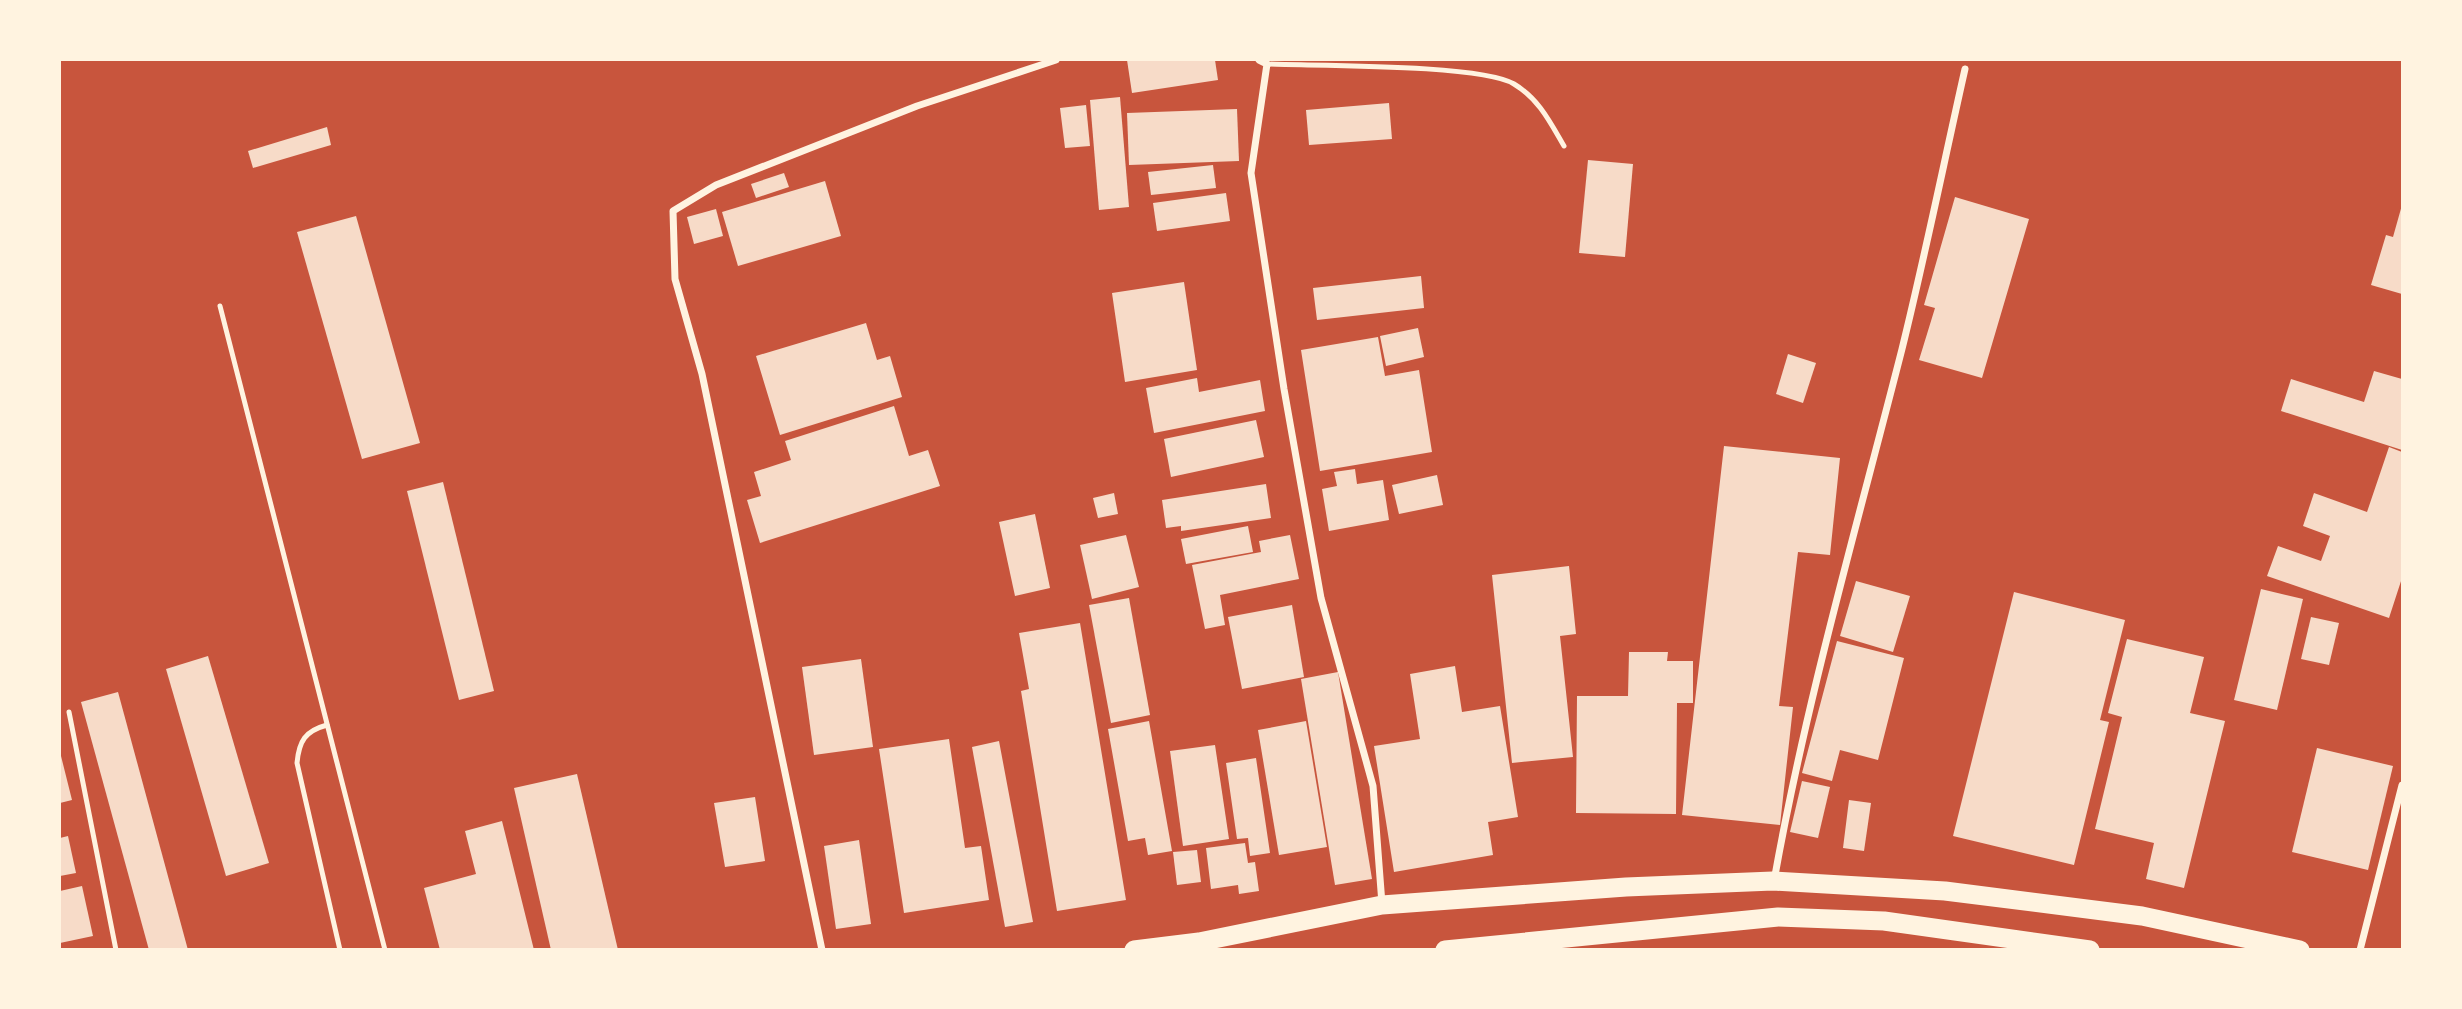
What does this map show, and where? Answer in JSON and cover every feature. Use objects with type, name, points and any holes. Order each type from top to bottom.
[{"type":"highway","points":[[1134,950],[1199,942],[1382,905],[1626,887],[1773,881],[1945,891],[2128,914],[2300,950]]},
{"type":"highway","points":[[1445,950],[1778,917],[1884,921],[2090,950]]},
{"type":"street","points":[[822,950],[702,374],[675,279],[673,211],[716,185],[754,170],[917,106],[1056,60]]},
{"type":"street","points":[[1259,60],[1267,64],[1251,173],[1284,389],[1321,598],[1373,786],[1382,905]]},
{"type":"street","points":[[1773,881],[1794,771],[1839,583],[1902,347],[1965,69]]},
{"type":"street","points":[[2360,950],[2403,785]]},
{"type":"lane","points":[[1267,64],[1475,73],[1513,83],[1541,106],[1564,146]]},
{"type":"lane","points":[[220,306],[385,950]]},
{"type":"lane","points":[[69,712],[116,950]]},
{"type":"lane","points":[[327,725],[311,729],[303,738],[297,763],[340,950]]},
{"type":"building","points":[[1127,60],[1215,60],[1218,80],[1132,93]]},
{"type":"building","points":[[1120,97],[1129,207],[1099,210],[1090,100]]},
{"type":"building","points":[[1389,103],[1392,139],[1309,145],[1306,110]]},
{"type":"building","points":[[1086,105],[1090,146],[1065,148],[1060,108]]},
{"type":"building","points":[[1237,109],[1239,161],[1129,165],[1127,113]]},
{"type":"building","points":[[327,127],[331,145],[253,168],[248,151]]},
{"type":"building","points":[[1588,160],[1633,164],[1625,257],[1579,253]]},
{"type":"building","points":[[1213,165],[1216,188],[1151,195],[1148,172]]},
{"type":"building","points":[[784,173],[789,187],[756,198],[751,184]]},
{"type":"building","points":[[825,181],[841,236],[738,266],[722,212]]},
{"type":"building","points":[[1226,193],[1230,221],[1157,231],[1153,203]]},
{"type":"building","points":[[1955,197],[2029,219],[1982,378],[1919,360],[1935,308],[1924,305]]},
{"type":"building","points":[[2402,205],[2402,294],[2371,285],[2386,235],[2393,237]]},
{"type":"building","points":[[716,209],[723,236],[694,244],[687,217]]},
{"type":"building","points":[[356,216],[420,443],[362,459],[297,232]]},
{"type":"building","points":[[1421,276],[1424,308],[1317,320],[1313,288]]},
{"type":"building","points":[[1184,282],[1197,370],[1125,382],[1112,293]]},
{"type":"building","points":[[866,323],[877,360],[890,356],[902,397],[780,435],[756,356]]},
{"type":"building","points":[[1418,328],[1424,357],[1386,366],[1380,336]]},
{"type":"building","points":[[1378,337],[1385,376],[1419,370],[1432,452],[1320,471],[1301,350]]},
{"type":"building","points":[[1788,354],[1816,363],[1803,403],[1776,394]]},
{"type":"building","points":[[2374,371],[2402,379],[2402,450],[2281,411],[2291,379],[2364,402]]},
{"type":"building","points":[[1197,378],[1199,392],[1260,380],[1265,411],[1154,433],[1146,388]]},
{"type":"building","points":[[894,406],[909,456],[928,450],[940,486],[760,543],[747,500],[761,496],[754,472],[791,460],[785,441]]},
{"type":"building","points":[[1256,420],[1264,457],[1171,477],[1164,439]]},
{"type":"building","points":[[1724,446],[1840,458],[1830,555],[1798,552],[1779,706],[1793,707],[1780,825],[1682,815]]},
{"type":"building","points":[[2389,447],[2402,452],[2402,578],[2389,618],[2267,576],[2278,546],[2321,561],[2330,536],[2303,526],[2314,493],[2367,512]]},
{"type":"building","points":[[1355,469],[1357,484],[1383,480],[1389,520],[1329,531],[1322,489],[1337,486],[1334,472]]},
{"type":"building","points":[[1437,475],[1443,505],[1399,514],[1392,485]]},
{"type":"building","points":[[443,482],[494,691],[459,700],[407,491]]},
{"type":"building","points":[[1266,484],[1271,518],[1181,531],[1181,526],[1166,528],[1162,500]]},
{"type":"building","points":[[1114,493],[1118,514],[1098,518],[1093,498]]},
{"type":"building","points":[[1035,514],[1050,588],[1015,596],[999,522]]},
{"type":"building","points":[[1248,526],[1253,552],[1186,564],[1181,539]]},
{"type":"building","points":[[1126,535],[1139,587],[1092,599],[1080,545]]},
{"type":"building","points":[[1290,535],[1299,579],[1220,595],[1225,625],[1205,629],[1192,565],[1261,552],[1259,541]]},
{"type":"building","points":[[1569,566],[1576,634],[1560,636],[1573,757],[1512,763],[1492,575]]},
{"type":"building","points":[[1856,581],[1910,596],[1893,652],[1840,636]]},
{"type":"building","points":[[2261,589],[2303,599],[2277,710],[2234,700]]},
{"type":"building","points":[[2014,592],[2125,620],[2100,720],[2109,722],[2074,865],[1953,836]]},
{"type":"building","points":[[1129,598],[1150,715],[1111,723],[1089,605]]},
{"type":"building","points":[[1292,605],[1304,677],[1242,689],[1228,617]]},
{"type":"building","points":[[2311,617],[2339,623],[2329,665],[2301,659]]},
{"type":"building","points":[[1080,623],[1126,900],[1057,911],[1021,691],[1029,689],[1019,633]]},
{"type":"building","points":[[2127,639],[2204,657],[2190,713],[2225,721],[2184,888],[2146,879],[2154,843],[2095,829],[2122,717],[2108,713]]},
{"type":"building","points":[[1837,641],[1904,658],[1878,760],[1840,750],[1832,781],[1802,773]]},
{"type":"building","points":[[1629,652],[1668,652],[1667,661],[1693,661],[1693,703],[1677,703],[1676,814],[1576,813],[1577,696],[1628,696]]},
{"type":"building","points":[[208,656],[269,863],[226,876],[166,669]]},
{"type":"building","points":[[861,659],[873,747],[814,755],[802,667]]},
{"type":"building","points":[[1455,666],[1462,712],[1500,706],[1518,817],[1488,822],[1493,855],[1394,872],[1374,746],[1420,739],[1410,674]]},
{"type":"building","points":[[1338,672],[1372,879],[1335,885],[1301,679]]},
{"type":"building","points":[[118,692],[188,950],[149,950],[81,702]]},
{"type":"building","points":[[1149,721],[1172,851],[1148,855],[1145,838],[1128,841],[1108,729]]},
{"type":"building","points":[[1306,721],[1327,847],[1279,855],[1258,730]]},
{"type":"building","points":[[949,739],[965,848],[981,846],[989,900],[904,913],[879,749]]},
{"type":"building","points":[[999,741],[1033,922],[1005,927],[972,747]]},
{"type":"building","points":[[1215,745],[1229,839],[1183,846],[1170,751]]},
{"type":"building","points":[[2317,748],[2393,766],[2368,870],[2292,852]]},
{"type":"building","points":[[60,752],[72,800],[60,803]]},
{"type":"building","points":[[1256,758],[1270,853],[1250,856],[1248,838],[1237,839],[1226,763]]},
{"type":"building","points":[[577,774],[618,950],[551,950],[514,788]]},
{"type":"building","points":[[1802,781],[1830,787],[1818,838],[1790,832]]},
{"type":"building","points":[[755,797],[765,861],[725,867],[714,803]]},
{"type":"building","points":[[1849,800],[1871,803],[1864,851],[1843,848]]},
{"type":"building","points":[[502,821],[534,950],[440,950],[424,888],[476,874],[465,831]]},
{"type":"building","points":[[68,836],[76,873],[60,876],[60,838]]},
{"type":"building","points":[[859,840],[871,924],[836,929],[824,846]]},
{"type":"building","points":[[1245,843],[1248,863],[1255,862],[1259,891],[1239,894],[1238,885],[1211,889],[1206,848]]},
{"type":"building","points":[[1197,850],[1201,882],[1177,885],[1173,852]]},
{"type":"building","points":[[82,886],[93,936],[60,943],[60,891]]}]
